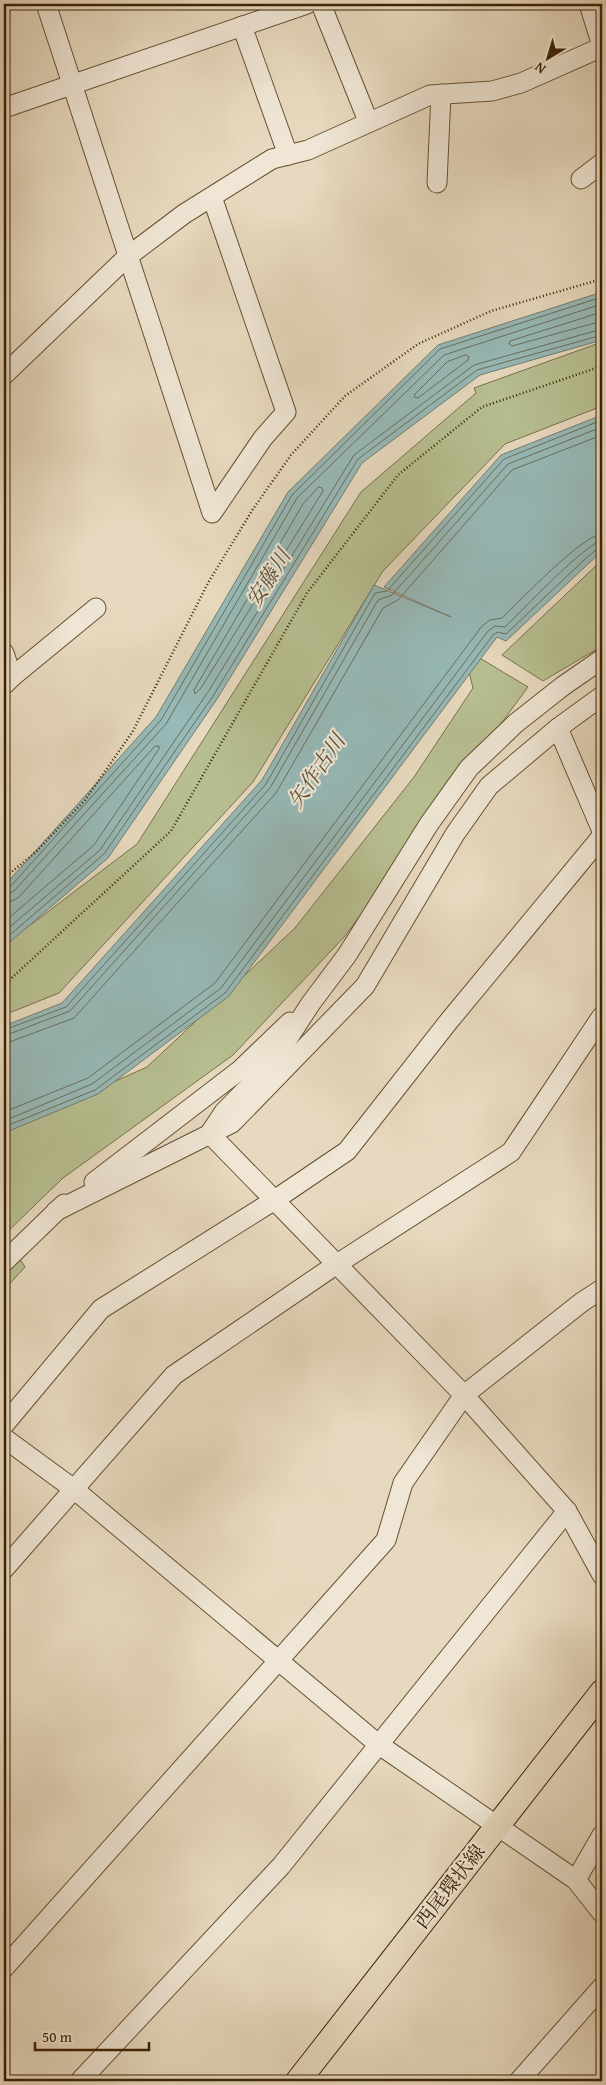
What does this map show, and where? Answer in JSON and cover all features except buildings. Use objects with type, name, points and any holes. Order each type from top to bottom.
[{"type":"main road","name":"西尾環状線","points":[[298,2081],[602,1692]]},
{"type":"street","points":[[46,4],[212,513],[263,438],[286,412],[212,197]]},
{"type":"street","points":[[4,108],[307,4]]},
{"type":"street","points":[[321,4],[368,121]]},
{"type":"street","points":[[4,375],[128,257],[184,214],[272,158],[308,150],[368,121],[430,95],[492,91],[521,83],[602,47],[588,4]]},
{"type":"street","points":[[242,26],[288,155]]},
{"type":"street","points":[[437,183],[441,94]]},
{"type":"street","points":[[581,179],[602,162]]},
{"type":"street","points":[[8,681],[96,608]]},
{"type":"street","points":[[4,653],[8,681]]},
{"type":"street","points":[[210,1134],[224,1112],[272,1063],[310,1003],[347,955],[428,824],[469,768],[516,723],[563,686],[602,659]]},
{"type":"street","points":[[56,1211],[232,1123],[365,986],[455,834],[489,786],[558,728],[602,696]]},
{"type":"street","points":[[558,728],[602,831]]},
{"type":"street","points":[[4,1425],[101,1309],[273,1201],[347,1151],[449,1021],[602,836]]},
{"type":"street","points":[[4,1262],[56,1211],[240,1070],[310,1003]]},
{"type":"street","points":[[4,1569],[174,1375],[337,1264],[511,1152],[602,1016]]},
{"type":"street","points":[[210,1134],[464,1396],[567,1511],[602,1575]]},
{"type":"street","points":[[4,1968],[278,1658],[386,1540],[403,1483],[464,1396],[582,1302],[602,1289]]},
{"type":"street","points":[[4,1438],[75,1490],[278,1658],[378,1744],[576,1880],[602,1913]]},
{"type":"street","points":[[80,2081],[281,1866],[567,1511]]},
{"type":"street","points":[[576,1880],[602,1835]]},
{"type":"street","points":[[519,2081],[602,1987]]},
{"type":"path","points":[[4,878],[36,852],[85,800],[133,731],[208,584],[253,509],[291,455],[346,396],[418,344],[491,311],[602,279]]},
{"type":"path","points":[[4,985],[171,831],[306,593],[398,475],[482,407],[602,366]]},
{"type":"green space","points":[[602,342],[602,406],[505,444],[383,571],[253,782],[59,993],[4,1015],[4,945],[137,844],[361,492],[476,393],[474,388]]},
{"type":"green space","points":[[602,560],[602,646],[543,681],[502,655]]},
{"type":"green space","points":[[463,648],[528,687],[345,936],[233,1055],[63,1178],[4,1235],[4,1131],[147,1067],[295,928],[414,777],[473,688]]},
{"type":"green space","points":[[18,1256],[25,1267],[4,1290],[4,1271]]},
{"type":"water","name":"安藤川","points":[[602,292],[602,340],[480,375],[362,463],[217,699],[108,858],[4,947],[4,886],[156,717],[288,492],[438,345]]},
{"type":"water","name":"矢作古川","points":[[602,415],[602,551],[506,641],[497,637],[229,996],[98,1094],[4,1133],[4,1026],[62,1003],[262,780],[374,585],[451,617],[384,587],[501,455]]}]
